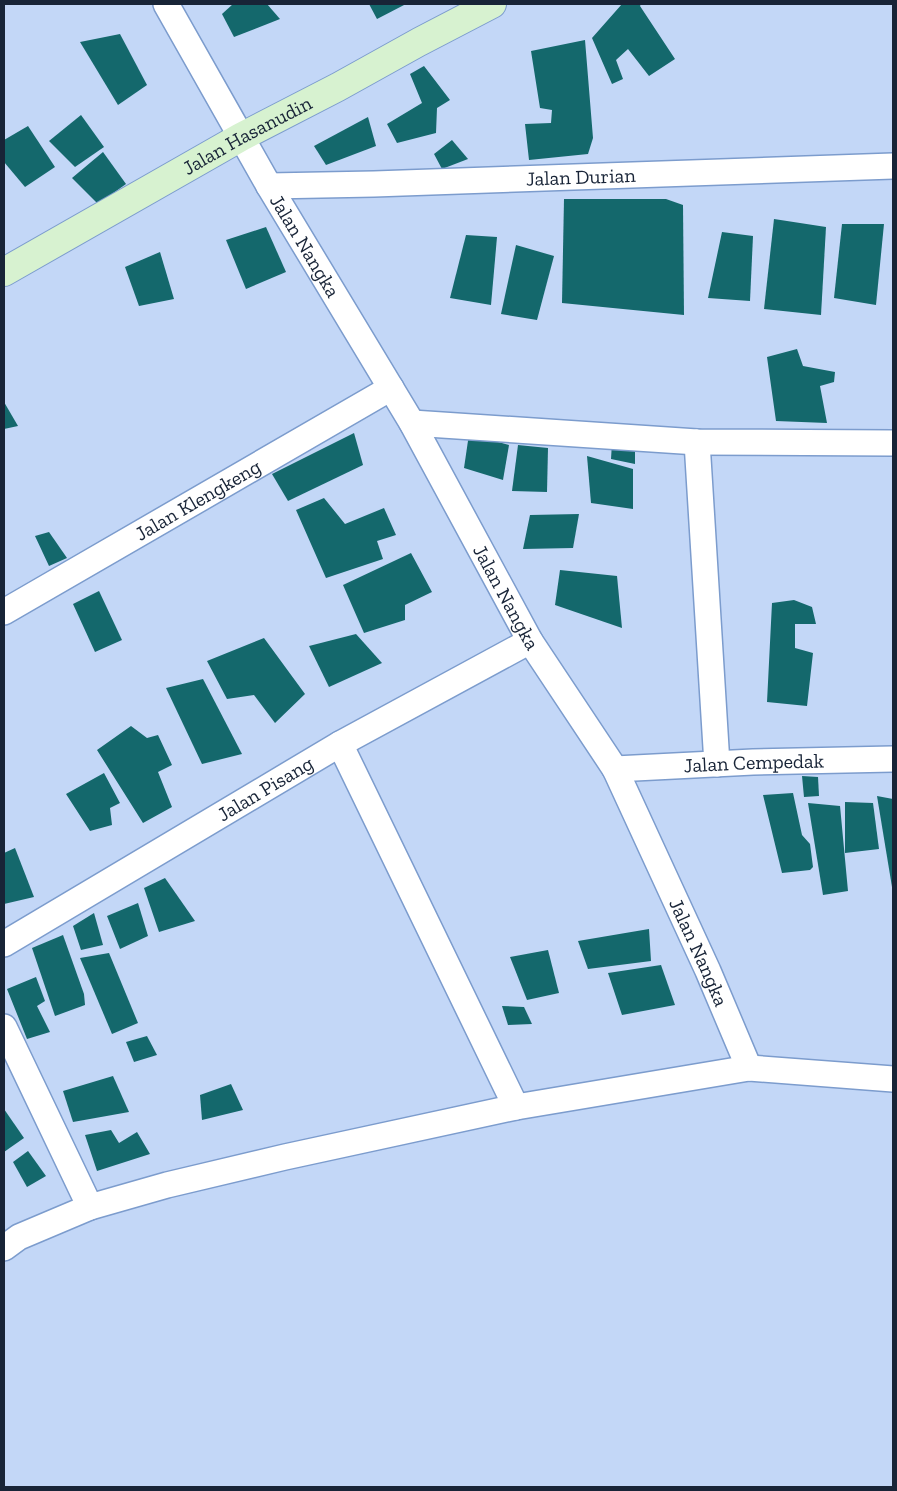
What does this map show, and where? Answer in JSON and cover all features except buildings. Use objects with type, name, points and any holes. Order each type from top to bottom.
[{"type":"main road","name":"Jalan Hasanudin","points":[[4,272],[241,138],[492,4]]},
{"type":"street","name":"Jalan Nangka","points":[[166,4],[269,186],[412,423],[530,641],[615,769],[708,971],[749,1068]]},
{"type":"street","name":"Jalan Durian","points":[[269,186],[893,166]]},
{"type":"street","name":"Jalan Klengkeng","points":[[4,612],[391,388]]},
{"type":"street","points":[[412,423],[697,442],[893,443]]},
{"type":"street","points":[[697,442],[717,764]]},
{"type":"street","name":"Jalan Pisang","points":[[4,944],[340,744],[530,641]]},
{"type":"street","points":[[340,744],[516,1107]]},
{"type":"street","name":"Jalan Cempedak","points":[[615,769],[893,759]]},
{"type":"street","points":[[4,1027],[90,1207]]},
{"type":"street","points":[[4,1248],[19,1237],[90,1207],[167,1185],[284,1157],[516,1107],[749,1068],[893,1079]]}]
